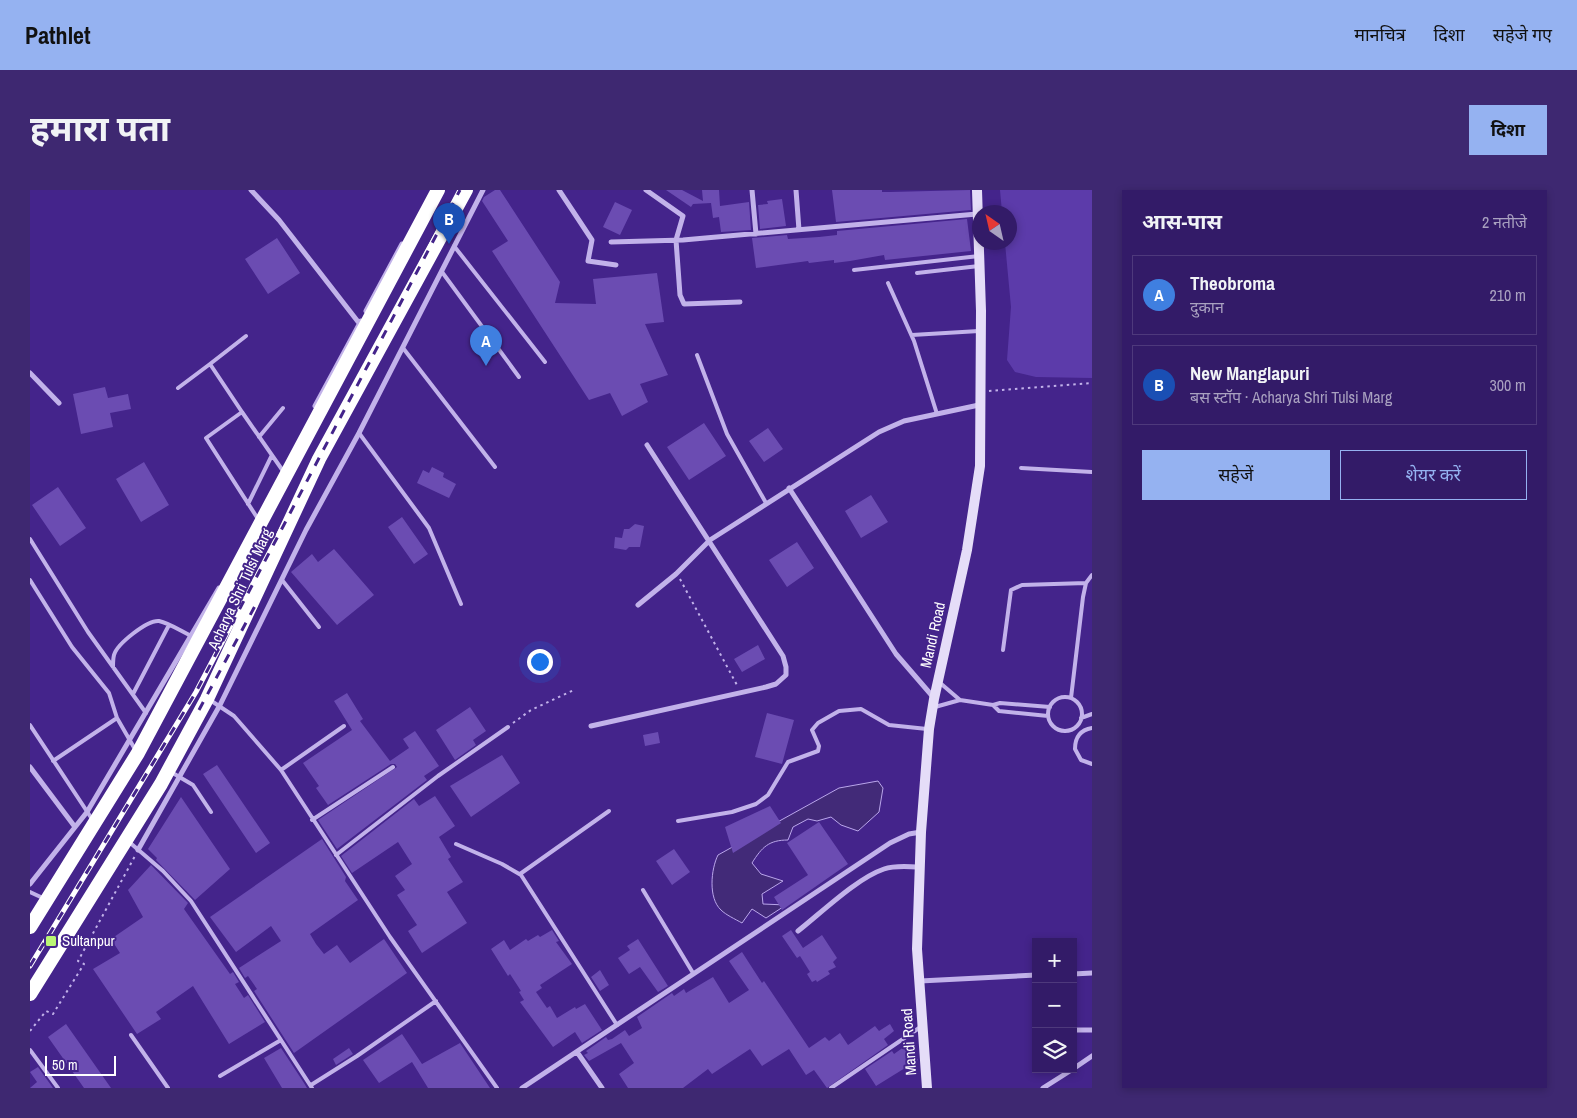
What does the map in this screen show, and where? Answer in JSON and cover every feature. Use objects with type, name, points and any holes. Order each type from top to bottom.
[{"type":"highway","name":"Acharya Shri Tulsi Marg","points":[[30,926],[90,817],[134,747],[438,190]]},
{"type":"highway","name":"Acharya Shri Tulsi Marg","points":[[30,994],[126,840],[174,774],[214,702],[318,460],[466,190]]},
{"type":"street","points":[[251,190],[279,220],[360,323]]},
{"type":"street","points":[[134,747],[146,713],[258,519],[339,358],[360,323],[431,190]]},
{"type":"street","points":[[214,702],[282,580],[483,190]]},
{"type":"street","points":[[559,190],[592,240],[588,261],[616,265]]},
{"type":"street","points":[[646,190],[683,216],[676,240],[680,295],[684,304],[740,302]]},
{"type":"street","points":[[752,190],[756,234]]},
{"type":"street","points":[[796,190],[799,230]]},
{"type":"street","name":"Mandi Road","points":[[977,190],[977,205]]},
{"type":"street","points":[[611,242],[676,240],[756,234],[972,214]]},
{"type":"street","name":"Mandi Road","points":[[927,1088],[917,949],[921,832],[929,728],[933,703],[972,526],[980,466],[981,331],[979,250]]},
{"type":"street","points":[[30,373],[59,403]]},
{"type":"street","points":[[638,605],[676,574],[710,540],[789,488],[892,426],[979,405]]},
{"type":"street","points":[[592,726],[776,684],[786,675],[786,667],[782,656],[710,540],[647,445]]},
{"type":"street","points":[[789,488],[896,654],[933,703]]},
{"type":"street","points":[[30,767],[75,827]]},
{"type":"street","points":[[138,850],[174,774]]},
{"type":"street","points":[[30,884],[75,827],[90,817]]},
{"type":"street","points":[[522,1088],[890,843],[909,834],[921,832]]},
{"type":"street","points":[[798,931],[838,898],[878,872],[895,867],[920,867]]},
{"type":"street","points":[[1077,974],[1092,973]]},
{"type":"street","points":[[920,981],[1032,976]]},
{"type":"street","points":[[1077,1030],[1092,1030]]},
{"type":"street","points":[[578,1052],[602,1088]]},
{"type":"street","points":[[1077,1066],[1092,1056]]},
{"type":"street","points":[[1043,1088],[1067,1073]]},
{"type":"lane","points":[[454,246],[545,362]]},
{"type":"lane","points":[[854,270],[979,261]]},
{"type":"lane","points":[[917,273],[979,261]]},
{"type":"lane","points":[[442,272],[520,377]]},
{"type":"lane","points":[[888,283],[912,335],[937,414]]},
{"type":"lane","points":[[912,335],[981,331]]},
{"type":"lane","points":[[178,388],[246,336]]},
{"type":"lane","points":[[403,348],[495,467]]},
{"type":"lane","points":[[697,355],[727,434],[766,503]]},
{"type":"lane","points":[[210,364],[283,471]]},
{"type":"lane","points":[[259,437],[283,408]]},
{"type":"lane","points":[[242,412],[206,438],[258,519]]},
{"type":"lane","points":[[359,433],[429,528],[461,604]]},
{"type":"lane","points":[[248,504],[272,455]]},
{"type":"lane","points":[[1021,468],[1092,472]]},
{"type":"lane","points":[[30,539],[113,667],[146,713]]},
{"type":"lane","points":[[1071,698],[1082,597],[1086,583],[1092,575]]},
{"type":"lane","points":[[30,580],[72,647],[108,693],[117,718],[134,747]]},
{"type":"lane","points":[[282,580],[318,627]]},
{"type":"lane","points":[[1003,650],[1011,590],[1022,585],[1086,583]]},
{"type":"lane","points":[[113,667],[114,654],[119,645],[145,625],[156,621],[191,636]]},
{"type":"lane","points":[[133,694],[169,625]]},
{"type":"lane","points":[[938,681],[960,700]]},
{"type":"lane","points":[[1060,698],[1071,698],[1080,706],[1081,718],[1077,726],[1071,730],[1061,731],[1053,726],[1048,716],[1050,707],[1060,698]]},
{"type":"lane","points":[[933,703],[960,700],[993,705],[1000,703],[1050,707]]},
{"type":"lane","points":[[214,702],[255,738],[281,770],[312,820],[497,1088]]},
{"type":"lane","points":[[993,705],[1000,711],[1048,716]]},
{"type":"lane","points":[[678,821],[732,812],[763,800],[788,762],[818,751],[819,746],[812,730],[818,723],[839,711],[862,709],[895,727],[929,728]]},
{"type":"lane","points":[[1081,718],[1092,714]]},
{"type":"lane","points":[[53,761],[117,718]]},
{"type":"lane","points":[[30,725],[90,817]]},
{"type":"lane","points":[[281,770],[344,726]]},
{"type":"lane","points":[[1077,726],[1082,732]]},
{"type":"lane","points":[[336,855],[438,776],[508,727]]},
{"type":"lane","points":[[1092,728],[1077,736],[1075,749],[1081,760],[1092,764]]},
{"type":"lane","points":[[312,820],[393,768]]},
{"type":"lane","points":[[174,774],[193,785],[211,812]]},
{"type":"lane","points":[[520,874],[609,811]]},
{"type":"lane","points":[[126,840],[163,871],[191,901],[311,1086],[436,1000]]},
{"type":"lane","points":[[456,844],[520,874],[617,1025]]},
{"type":"lane","points":[[643,890],[693,973]]},
{"type":"lane","points":[[30,892],[45,899]]},
{"type":"lane","points":[[831,1088],[923,1026]]},
{"type":"lane","points":[[131,1035],[168,1088]]},
{"type":"lane","points":[[220,1076],[281,1040]]},
{"type":"lane","points":[[30,1050],[58,1088]]},
{"type":"path","points":[[980,392],[1092,383]]},
{"type":"path","points":[[676,574],[740,692]]},
{"type":"path","points":[[508,727],[531,710],[574,690]]},
{"type":"path","points":[[30,1031],[46,1011],[53,1014],[84,964],[78,960],[138,850]]},
{"type":"shaded area","points":[[1000,190],[1092,190],[1092,378],[1036,377],[1015,372],[1007,360],[1011,307],[1006,250],[1017,250],[1017,205],[1001,205]]},
{"type":"shaded area","points":[[878,781],[883,788],[879,812],[858,831],[841,825],[831,817],[817,821],[808,819],[793,827],[788,840],[771,843],[756,857],[752,863],[761,874],[783,881],[762,894],[763,904],[786,905],[766,918],[752,909],[742,923],[721,910],[717,905],[712,891],[712,875],[718,855],[839,788]]},
{"type":"building","points":[[495,190],[500,190],[560,282],[555,303],[596,304],[593,279],[657,273],[664,322],[645,324],[668,375],[640,384],[648,402],[622,416],[610,393],[589,400],[492,251],[508,241],[482,201],[484,197]]},
{"type":"building","points":[[666,190],[682,190],[703,201],[702,190],[719,190],[720,206],[749,202],[751,230],[721,232],[719,217],[713,218],[711,203],[693,204],[691,207]]},
{"type":"building","points":[[832,190],[882,190],[882,192],[890,192],[970,190],[971,210],[836,222]]},
{"type":"building","points":[[782,199],[786,226],[760,229],[758,205],[768,204],[767,201]]},
{"type":"building","points":[[615,202],[632,210],[620,235],[603,227]]},
{"type":"building","points":[[967,219],[971,251],[885,260],[884,255],[834,263],[834,260],[809,263],[808,261],[756,268],[752,238],[787,235],[788,239],[819,237],[837,235],[837,231]]},
{"type":"building","points":[[277,238],[300,273],[268,294],[245,259]]},
{"type":"building","points":[[105,387],[108,398],[128,394],[131,409],[110,413],[113,427],[81,434],[73,394]]},
{"type":"building","points":[[704,423],[726,456],[689,480],[667,447]]},
{"type":"building","points":[[768,428],[783,449],[764,462],[749,441]]},
{"type":"building","points":[[144,462],[169,505],[141,522],[116,479]]},
{"type":"building","points":[[432,467],[444,473],[443,477],[456,484],[449,498],[417,483],[423,470],[429,473]]},
{"type":"building","points":[[58,487],[86,528],[60,546],[32,505]]},
{"type":"building","points":[[871,495],[888,522],[861,538],[845,511]]},
{"type":"building","points":[[402,517],[428,554],[414,564],[388,527]]},
{"type":"building","points":[[635,524],[644,526],[640,547],[629,547],[626,550],[614,548],[615,537],[622,538],[624,529],[629,529]]},
{"type":"building","points":[[797,542],[814,568],[787,587],[769,560]]},
{"type":"building","points":[[334,549],[374,595],[337,625],[291,572],[312,554],[318,562]]},
{"type":"building","points":[[758,645],[765,659],[742,672],[734,659]]},
{"type":"building","points":[[347,693],[363,719],[360,721],[390,761],[409,748],[403,739],[415,731],[439,766],[424,776],[427,780],[337,849],[318,820],[397,767],[395,764],[391,764],[328,805],[316,788],[319,786],[303,763],[352,730],[334,701]]},
{"type":"building","points":[[470,707],[486,731],[473,740],[476,745],[455,760],[436,730]]},
{"type":"building","points":[[767,713],[794,720],[782,764],[755,757]]},
{"type":"building","points":[[658,732],[660,743],[645,746],[643,735]]},
{"type":"building","points":[[502,755],[520,783],[471,817],[450,786]]},
{"type":"building","points":[[217,765],[270,843],[256,853],[203,774]]},
{"type":"building","points":[[435,796],[455,826],[439,837],[451,857],[448,859],[463,882],[447,892],[467,923],[422,953],[408,931],[417,925],[397,895],[405,890],[395,876],[412,864],[398,842],[352,873],[341,856],[414,799],[419,806]]},
{"type":"building","points":[[181,797],[230,869],[195,900],[156,860],[157,858],[148,849]]},
{"type":"building","points":[[770,806],[781,823],[733,853],[725,827]]},
{"type":"building","points":[[819,822],[848,864],[782,910],[774,897],[808,875],[787,843]]},
{"type":"building","points":[[322,839],[346,877],[345,881],[358,900],[310,934],[316,944],[324,954],[337,945],[350,963],[384,939],[407,973],[294,1053],[254,991],[257,989],[248,976],[245,978],[239,968],[281,941],[271,926],[236,952],[210,917]]},
{"type":"building","points":[[674,849],[690,872],[672,885],[656,861]]},
{"type":"building","points":[[151,865],[188,903],[184,909],[230,974],[233,972],[239,982],[235,984],[244,998],[248,995],[265,1022],[229,1044],[193,986],[156,1012],[161,1019],[137,1034],[93,969],[120,953],[111,939],[143,917],[128,890]]},
{"type":"building","points":[[552,930],[559,941],[556,942],[572,964],[540,985],[542,988],[536,992],[547,1008],[550,1006],[557,1018],[575,1007],[576,1009],[585,1004],[602,1030],[582,1043],[575,1032],[553,1047],[520,1002],[524,1000],[519,992],[521,991],[510,974],[508,976],[491,949],[504,940],[510,950],[526,939],[528,941],[538,935],[540,937]]},
{"type":"building","points":[[791,930],[803,948],[822,935],[837,958],[833,962],[836,967],[828,971],[830,974],[817,982],[816,980],[812,982],[807,974],[810,972],[800,956],[797,958],[782,936]]},
{"type":"building","points":[[638,939],[668,986],[658,992],[640,967],[629,974],[618,958],[630,950],[627,946]]},
{"type":"building","points":[[742,952],[809,1048],[825,1037],[829,1041],[840,1033],[848,1045],[875,1026],[879,1031],[890,1024],[894,1031],[884,1039],[888,1045],[827,1088],[814,1070],[806,1075],[789,1049],[762,1066],[750,1049],[712,1074],[708,1069],[683,1088],[628,1088],[619,1074],[634,1063],[621,1043],[589,1061],[584,1055],[588,1053],[586,1051],[606,1037],[608,1040],[612,1039],[625,1030],[629,1036],[642,1028],[637,1017],[672,993],[674,996],[684,989],[686,993],[713,977],[729,1003],[749,990],[729,961]]},
{"type":"building","points":[[600,970],[609,985],[600,991],[591,977]]},
{"type":"building","points":[[66,1024],[111,1088],[84,1088],[48,1037]]},
{"type":"building","points":[[402,1034],[422,1064],[460,1043],[490,1088],[428,1088],[412,1062],[379,1083],[363,1060]]},
{"type":"building","points":[[908,1044],[918,1060],[876,1086],[865,1069],[892,1051],[894,1054]]},
{"type":"building","points":[[281,1048],[307,1088],[282,1088],[264,1058]]},
{"type":"building","points":[[349,1048],[353,1054],[336,1065],[333,1059]]},
{"type":"building","points":[[38,1067],[53,1088],[30,1088],[37,1082],[30,1072]]},
{"type":"railway","points":[[30,966],[196,692],[460,190]]},
{"type":"railway","points":[[199,710],[255,606]]},
{"type":"place","name":"New Manglapuri","points":[[449,244]]},
{"type":"place","name":"Theobroma","points":[[486,366]]},
{"type":"place","name":"Sultanpur","points":[[51,941]]}]
